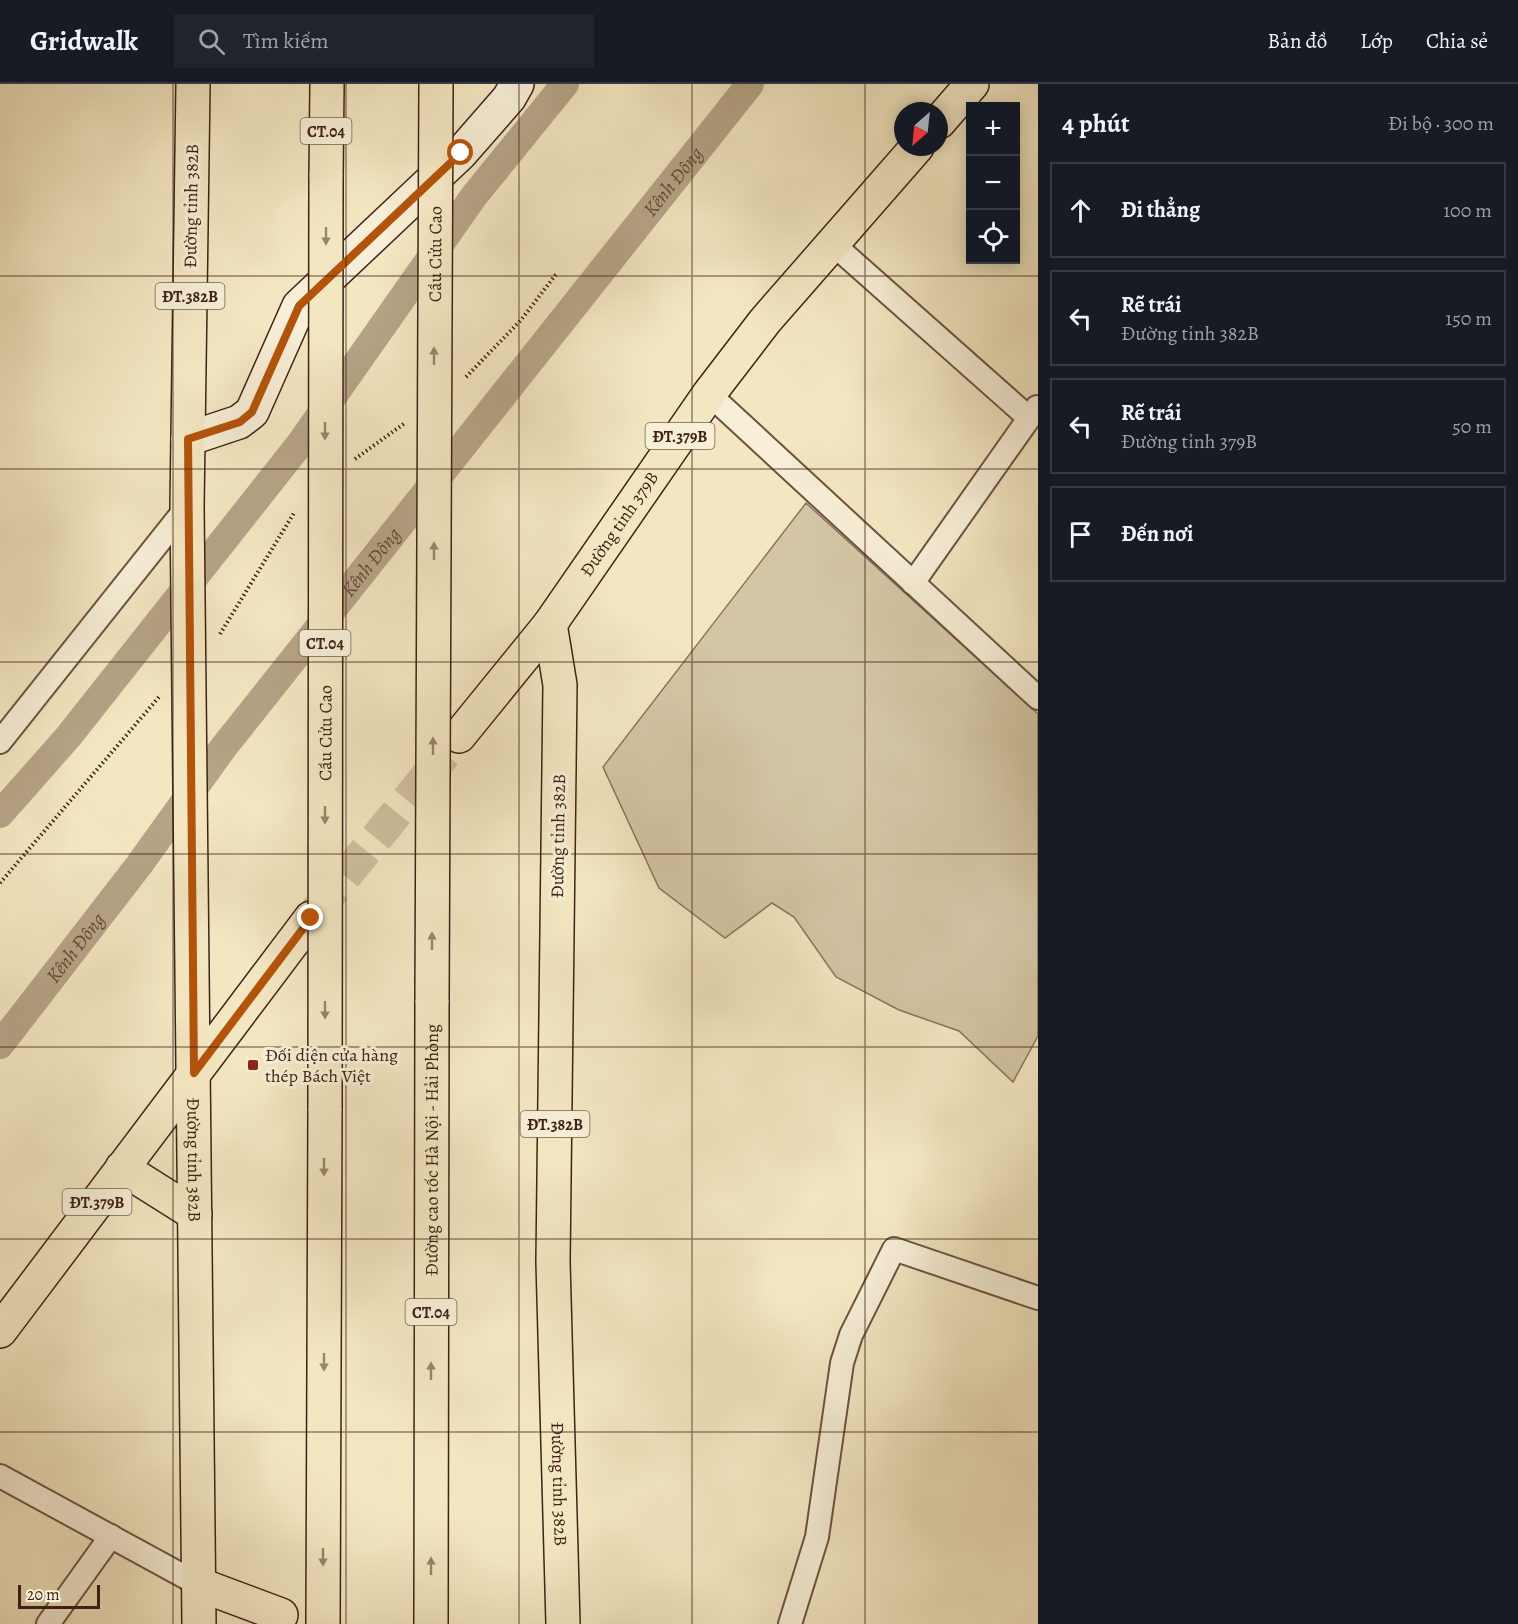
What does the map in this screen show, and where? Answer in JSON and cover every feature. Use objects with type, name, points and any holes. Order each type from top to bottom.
[{"type":"main road","name":"Đường tỉnh 382B","points":[[193,84],[187,521],[198,1624]]},
{"type":"main road","name":"Cầu Cửu Cao","points":[[323,1624],[327,84]]},
{"type":"main road","name":"Cầu Cửu Cao","points":[[432,1000],[436,84]]},
{"type":"main road","points":[[188,439],[240,422],[252,412],[299,306],[461,153],[509,98],[517,84]]},
{"type":"main road","points":[[948,112],[972,84]]},
{"type":"main road","name":"Đường tỉnh 379B","points":[[459,736],[550,624],[709,394],[765,321],[910,156]]},
{"type":"main road","name":"Đường tỉnh 382B","points":[[550,624],[560,685],[554,1262],[563,1624]]},
{"type":"main road","name":"ĐT.379B","points":[[0,1331],[311,918]]},
{"type":"main road","name":"Đường cao tốc Hà Nội - Hải Phòng","points":[[431,1624],[432,1000]]},
{"type":"main road","points":[[122,1168],[195,1214]]},
{"type":"main road","points":[[198,1584],[281,1615]]},
{"type":"street","points":[[833,244],[1034,412],[913,583]]},
{"type":"street","points":[[709,394],[1038,698]]},
{"type":"street","points":[[0,741],[187,521]]},
{"type":"street","points":[[790,1624],[817,1537],[842,1363],[851,1335],[894,1249],[1038,1298]]},
{"type":"street","points":[[0,1476],[198,1584]]},
{"type":"street","points":[[48,1624],[111,1536]]},
{"type":"path","points":[[464,379],[521,320],[557,273]]},
{"type":"path","points":[[352,460],[410,420]]},
{"type":"path","points":[[0,883],[157,698],[190,688],[296,510]]},
{"type":"shaded area","points":[[806,503],[1038,714],[1038,1036],[1013,1082],[959,1031],[899,1010],[836,977],[794,917],[772,903],[725,938],[659,888],[603,767]]},
{"type":"waterway","points":[[0,814],[68,737],[299,445],[474,196],[565,84]]},
{"type":"waterway","name":"Kênh Đông","points":[[0,1045],[139,865],[223,748],[750,84]]},
{"type":"tunnel","points":[[314,914],[445,754]]},
{"type":"place","name":"Đối diện cửa hàng thép Bách Việt","points":[[253,1065]]},
{"type":"route","points":[[311,918],[194,1073],[188,439],[240,422],[252,412],[299,306],[461,153]]}]
